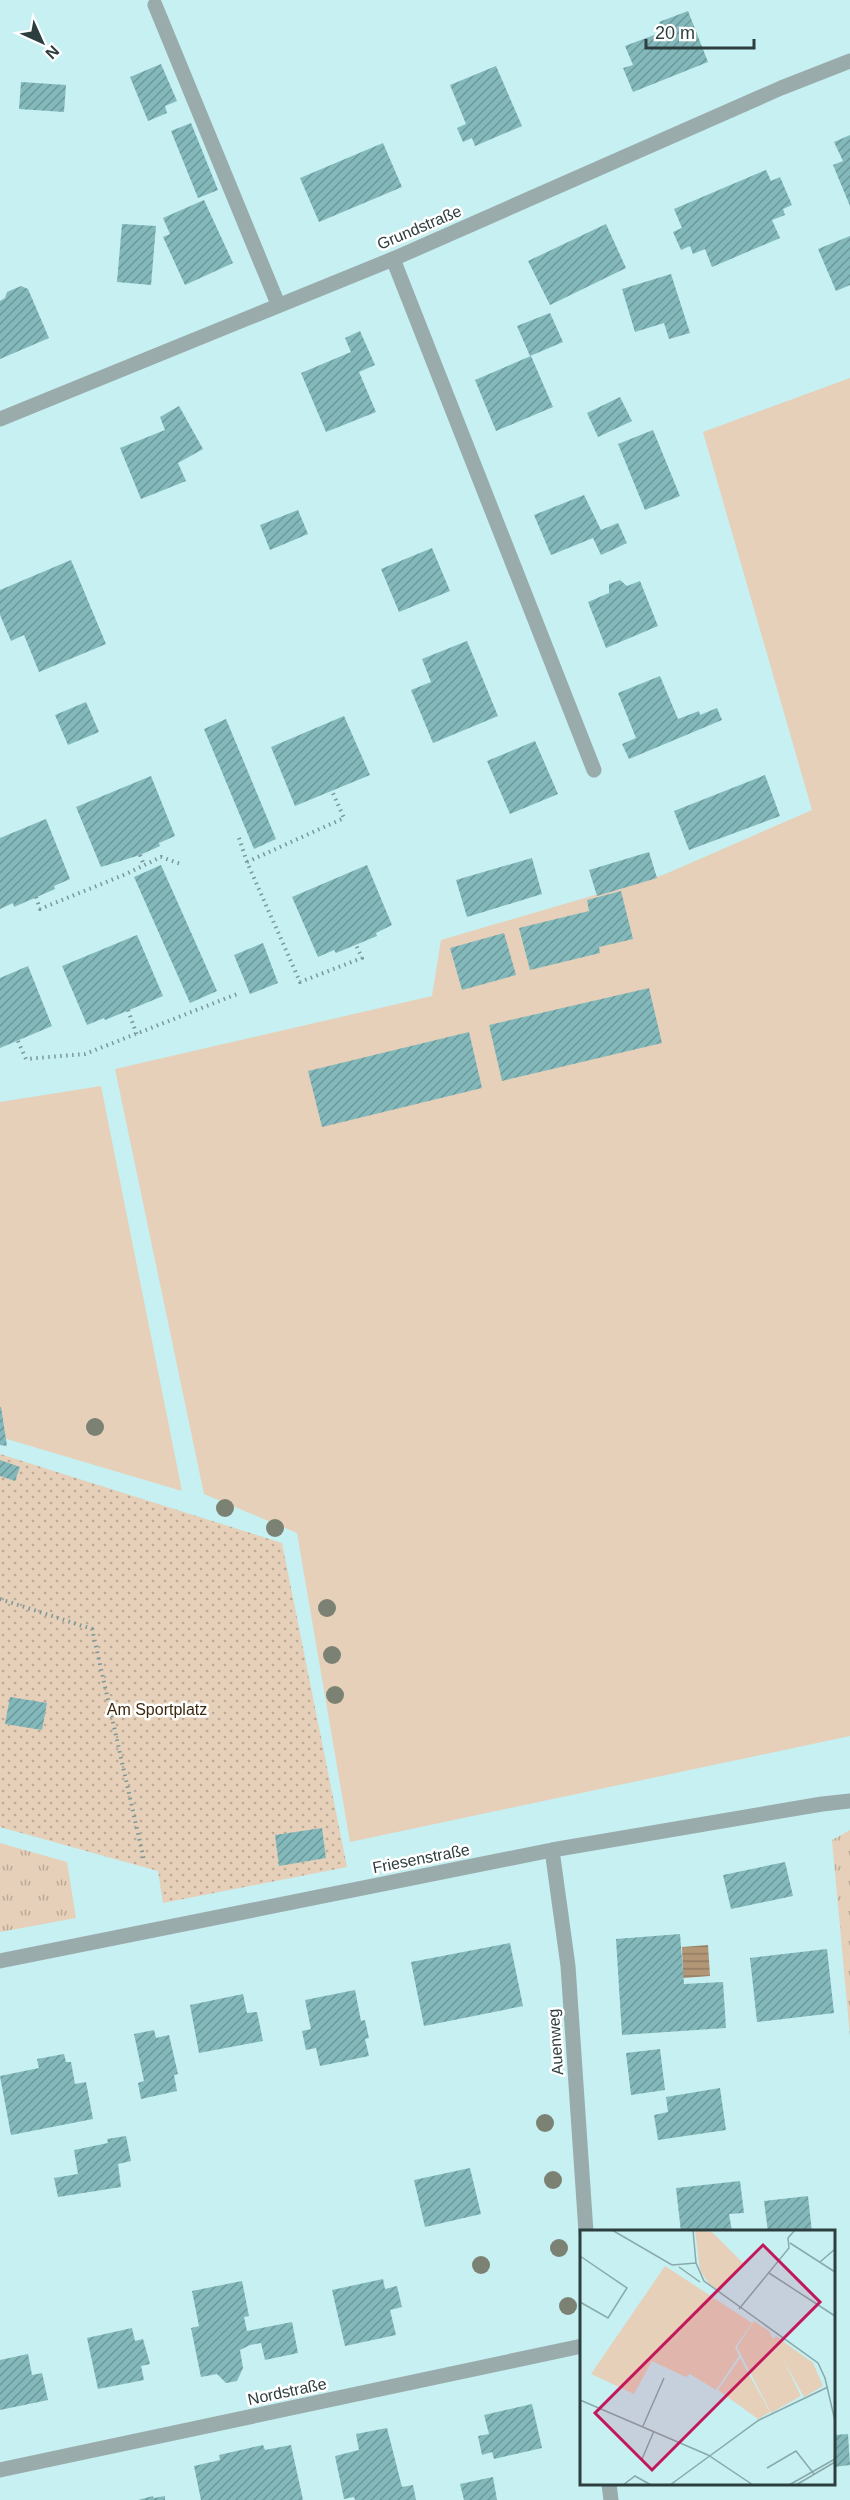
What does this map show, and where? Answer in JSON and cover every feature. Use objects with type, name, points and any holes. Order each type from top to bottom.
[{"type":"street","points":[[155,5],[279,304]]},
{"type":"street","name":"Grundstraße","points":[[0,419],[393,259],[770,93],[850,61]]},
{"type":"street","points":[[393,259],[594,770]]},
{"type":"street","name":"Friesenstraße","points":[[0,1961],[552,1850],[850,1801]]},
{"type":"street","name":"Auenweg","points":[[552,1850],[568,1966],[586,2230]]},
{"type":"street","name":"Nordstraße","points":[[0,2470],[580,2346]]},
{"type":"street","points":[[609,2485],[611,2500]]},
{"type":"path","points":[[247,862],[344,818],[332,791]]},
{"type":"path","points":[[238,838],[300,982],[362,958],[356,945]]},
{"type":"path","points":[[140,855],[144,865]]},
{"type":"path","points":[[36,897],[40,909],[161,857],[181,864]]},
{"type":"path","points":[[18,1041],[26,1059],[85,1054],[237,994]]},
{"type":"path","points":[[128,1010],[137,1035]]},
{"type":"path","points":[[0,1599],[92,1629],[144,1860]]},
{"type":"green space","points":[[850,378],[850,1736],[350,1842],[297,1533],[204,1494],[115,1069],[432,996],[441,940],[663,875],[812,810],[703,432]]},
{"type":"green space","points":[[101,1086],[182,1491],[0,1437],[0,1102]]},
{"type":"green space","name":"Am Sportplatz","points":[[0,1454],[282,1543],[347,1867],[163,1903],[158,1871],[0,1827]]},
{"type":"green space","points":[[850,1830],[850,2036],[832,1840]]},
{"type":"green space","points":[[0,1843],[67,1862],[76,1918],[0,1932]]},
{"type":"shaded area","points":[[708,1945],[710,1976],[683,1978],[682,1947]]},
{"type":"building","points":[[688,11],[708,62],[633,92],[623,68],[633,65],[625,46],[662,32],[659,22]]},
{"type":"building","points":[[161,64],[177,101],[165,106],[167,113],[148,121],[130,77]]},
{"type":"building","points":[[496,66],[522,126],[475,146],[472,138],[463,142],[457,128],[466,124],[450,85]]},
{"type":"building","points":[[21,82],[66,85],[64,112],[19,109]]},
{"type":"building","points":[[191,123],[218,190],[198,198],[171,131]]},
{"type":"building","points":[[850,135],[850,206],[833,165],[843,161],[834,142]]},
{"type":"building","points":[[383,143],[402,187],[319,222],[300,178]]},
{"type":"building","points":[[766,170],[771,181],[780,177],[792,205],[783,209],[785,215],[772,220],[780,238],[712,267],[705,249],[693,254],[690,246],[681,250],[673,232],[682,228],[674,209]]},
{"type":"building","points":[[204,200],[233,263],[185,285],[163,237],[170,234],[163,218]]},
{"type":"building","points":[[122,224],[156,226],[151,285],[117,282]]},
{"type":"building","points":[[606,224],[626,268],[550,305],[528,261]]},
{"type":"building","points":[[850,236],[850,285],[836,291],[818,249]]},
{"type":"building","points":[[671,274],[690,333],[669,339],[664,323],[635,332],[622,289]]},
{"type":"building","points":[[21,286],[28,289],[49,338],[0,359],[0,301],[5,298],[7,292]]},
{"type":"building","points":[[550,313],[563,342],[530,356],[517,326]]},
{"type":"building","points":[[360,331],[375,365],[359,372],[376,412],[326,432],[301,373],[351,352],[345,338]]},
{"type":"building","points":[[531,356],[553,407],[496,431],[475,380]]},
{"type":"building","points":[[620,397],[632,421],[598,437],[587,413]]},
{"type":"building","points":[[179,406],[203,449],[178,463],[186,481],[141,499],[120,448],[165,430],[160,417]]},
{"type":"building","points":[[653,430],[680,496],[645,510],[618,444]]},
{"type":"building","points":[[584,495],[601,530],[618,523],[627,543],[601,555],[593,538],[551,555],[534,515]]},
{"type":"building","points":[[298,510],[308,534],[270,550],[260,525]]},
{"type":"building","points":[[432,548],[450,591],[399,612],[381,569]]},
{"type":"building","points":[[71,560],[106,644],[39,672],[24,635],[11,641],[0,615],[0,590]]},
{"type":"building","points":[[620,580],[627,586],[640,581],[658,626],[606,648],[588,602],[609,593],[609,584]]},
{"type":"building","points":[[467,641],[498,716],[433,743],[411,690],[431,682],[422,659]]},
{"type":"building","points":[[660,676],[678,719],[699,711],[700,715],[717,708],[722,720],[629,759],[622,744],[636,738],[618,693]]},
{"type":"building","points":[[86,702],[99,732],[68,745],[55,715]]},
{"type":"building","points":[[344,716],[370,775],[295,806],[271,747]]},
{"type":"building","points":[[226,719],[276,839],[254,849],[204,729]]},
{"type":"building","points":[[535,741],[558,794],[510,814],[487,761]]},
{"type":"building","points":[[765,775],[780,816],[689,850],[674,811]]},
{"type":"building","points":[[151,776],[175,836],[140,855],[101,867],[76,807]]},
{"type":"building","points":[[46,819],[70,879],[54,886],[55,889],[14,907],[13,903],[0,909],[0,838]]},
{"type":"building","points":[[649,852],[657,878],[597,896],[589,870]]},
{"type":"building","points":[[532,858],[542,894],[467,917],[456,880]]},
{"type":"building","points":[[161,865],[217,991],[190,1003],[134,877]]},
{"type":"building","points":[[367,865],[392,925],[376,933],[377,936],[336,953],[334,950],[318,957],[292,897]]},
{"type":"building","points":[[621,891],[633,939],[599,947],[600,953],[530,970],[519,928],[589,911],[587,900]]},
{"type":"building","points":[[504,933],[516,975],[462,990],[450,948]]},
{"type":"building","points":[[137,935],[163,996],[87,1025],[62,966]]},
{"type":"building","points":[[263,943],[278,983],[250,994],[234,955]]},
{"type":"building","points":[[28,966],[52,1026],[0,1048],[0,978]]},
{"type":"building","points":[[649,988],[662,1043],[502,1081],[489,1025]]},
{"type":"building","points":[[469,1032],[482,1088],[322,1127],[308,1071]]},
{"type":"building","points":[[1,1407],[7,1446],[0,1445]]},
{"type":"building","points":[[0,1460],[20,1467],[15,1481],[0,1476]]},
{"type":"building","points":[[10,1697],[47,1703],[42,1730],[5,1724]]},
{"type":"building","points":[[322,1828],[326,1858],[279,1866],[275,1835]]},
{"type":"building","points":[[785,1862],[793,1896],[731,1909],[723,1875]]},
{"type":"building","points":[[680,1934],[684,1984],[723,1982],[726,2028],[622,2035],[616,1939]]},
{"type":"building","points":[[510,1943],[523,2006],[424,2026],[411,1962]]},
{"type":"building","points":[[827,1949],[834,2013],[757,2022],[750,1958]]},
{"type":"building","points":[[355,1990],[361,2021],[365,2020],[369,2038],[365,2039],[369,2056],[320,2066],[316,2048],[306,2050],[302,2031],[311,2029],[305,2000]]},
{"type":"building","points":[[243,1994],[247,2013],[257,2012],[263,2041],[199,2053],[190,2005]]},
{"type":"building","points":[[154,2030],[156,2038],[169,2035],[178,2074],[174,2075],[177,2091],[141,2099],[138,2083],[144,2081],[134,2034]]},
{"type":"building","points":[[660,2049],[665,2090],[631,2095],[626,2053]]},
{"type":"building","points":[[64,2054],[66,2062],[71,2062],[75,2084],[86,2082],[93,2119],[11,2135],[0,2076],[39,2068],[37,2059]]},
{"type":"building","points":[[720,2088],[726,2130],[658,2140],[654,2115],[668,2112],[666,2097]]},
{"type":"building","points":[[126,2136],[131,2161],[118,2164],[121,2187],[58,2197],[54,2178],[78,2174],[74,2150],[108,2143],[107,2139]]},
{"type":"building","points":[[470,2168],[481,2214],[425,2227],[414,2180]]},
{"type":"building","points":[[740,2181],[744,2213],[729,2214],[732,2230],[681,2230],[676,2188]]},
{"type":"building","points":[[808,2196],[812,2230],[768,2230],[764,2201]]},
{"type":"building","points":[[383,2279],[385,2289],[397,2286],[402,2307],[390,2310],[396,2335],[345,2346],[332,2290]]},
{"type":"building","points":[[242,2281],[249,2316],[244,2317],[247,2331],[292,2322],[298,2353],[265,2360],[261,2343],[250,2345],[240,2350],[243,2368],[237,2381],[226,2383],[217,2374],[201,2377],[191,2328],[199,2326],[192,2291]]},
{"type":"building","points":[[132,2328],[135,2341],[143,2339],[150,2364],[141,2366],[144,2380],[98,2389],[87,2338]]},
{"type":"building","points":[[28,2354],[32,2375],[42,2373],[48,2400],[0,2410],[0,2360]]},
{"type":"building","points":[[532,2404],[542,2448],[494,2459],[492,2452],[482,2455],[478,2436],[489,2434],[484,2415]]},
{"type":"building","points":[[387,2428],[402,2487],[413,2485],[416,2500],[355,2500],[354,2497],[344,2499],[335,2456],[359,2450],[356,2434]]},
{"type":"building","points":[[848,2434],[850,2465],[835,2467],[835,2435]]},
{"type":"building","points":[[263,2445],[265,2450],[291,2445],[303,2500],[201,2500],[194,2466],[220,2460],[219,2455]]},
{"type":"building","points":[[493,2477],[497,2500],[464,2500],[460,2484]]},
{"type":"building","points":[[153,2496],[154,2498],[165,2496],[165,2500],[138,2500]]}]
